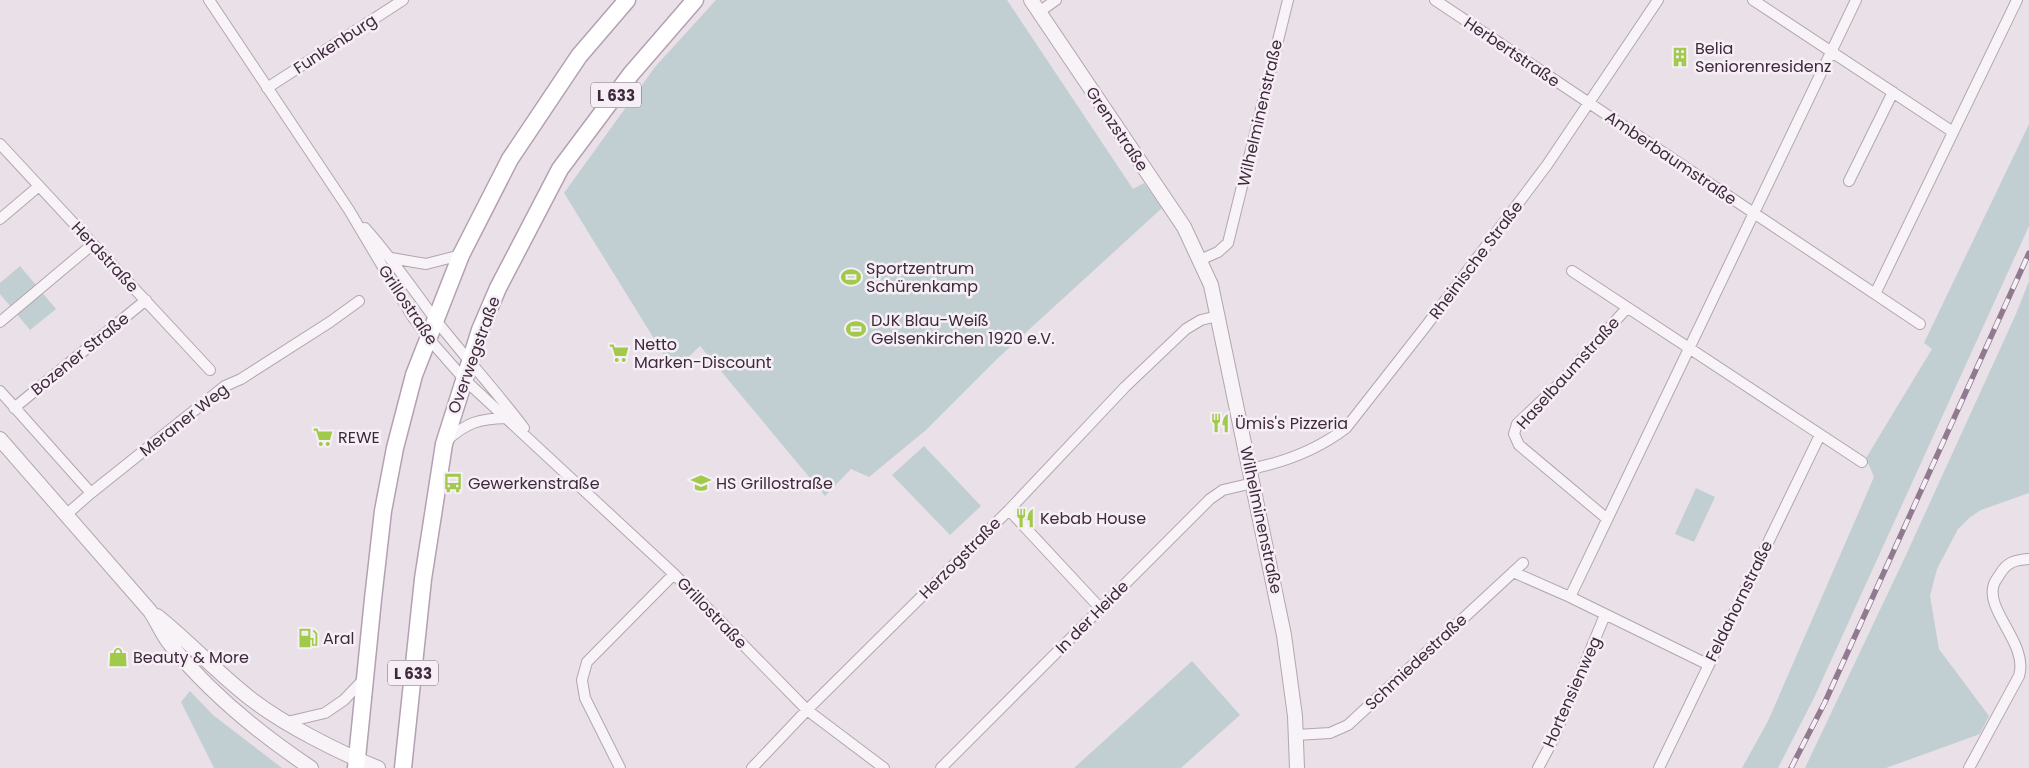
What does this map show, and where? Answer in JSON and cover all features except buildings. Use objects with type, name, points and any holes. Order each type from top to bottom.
[{"type":"main road","name":"L 633","points":[[357,764],[383,511],[395,448],[414,375],[461,255],[510,158],[579,56],[627,0]]},
{"type":"main road","name":"Overwegstraße","points":[[403,768],[423,579],[444,444],[480,330],[498,288],[560,169],[631,74],[695,0]]},
{"type":"street","name":"Grillostraße","points":[[209,0],[349,210],[408,310],[429,340],[465,380],[674,574],[807,710],[884,768]]},
{"type":"street","name":"Funkenburg","points":[[267,88],[403,0]]},
{"type":"street","points":[[1035,6],[1056,0]]},
{"type":"street","name":"Wilhelminenstraße","points":[[1288,0],[1228,243],[1218,252],[1200,260],[1211,285],[1218,316],[1284,635],[1296,735],[1297,768]]},
{"type":"street","name":"Herbertstraße","points":[[1435,0],[1588,104]]},
{"type":"street","name":"Rheinische Straße","points":[[1250,469],[1272,464],[1311,450],[1329,441],[1346,428],[1426,326],[1543,170],[1658,0]]},
{"type":"street","points":[[1753,0],[1953,132]]},
{"type":"street","name":"Amberbaumstraße","points":[[1753,213],[1792,136],[1856,0]]},
{"type":"street","points":[[1875,294],[2017,0]]},
{"type":"street","name":"Grenzstraße","points":[[1035,6],[1184,227],[1200,260]]},
{"type":"street","points":[[1849,181],[1893,92]]},
{"type":"street","name":"Amberbaumstraße","points":[[1588,104],[1920,324]]},
{"type":"street","name":"Herdstraße","points":[[0,144],[210,370]]},
{"type":"street","points":[[0,219],[39,186]]},
{"type":"street","name":"Grillostraße","points":[[349,210],[391,258],[436,320],[471,360],[543,453]]},
{"type":"street","points":[[1570,597],[1753,213]]},
{"type":"street","points":[[0,322],[93,244]]},
{"type":"street","points":[[391,258],[426,264],[461,255]]},
{"type":"street","name":"Haselbaumstraße","points":[[1572,270],[1688,348]]},
{"type":"street","name":"Bozener Straße","points":[[14,408],[146,300]]},
{"type":"street","name":"Meraner Weg","points":[[67,514],[228,384],[265,363],[358,301]]},
{"type":"street","name":"Haselbaumstraße","points":[[1606,518],[1520,445],[1514,434],[1518,424],[1555,388],[1628,308]]},
{"type":"street","name":"Herzogstraße","points":[[752,768],[807,710],[1008,510],[1125,388],[1186,329],[1201,320],[1218,316]]},
{"type":"street","points":[[1688,348],[1862,462]]},
{"type":"street","points":[[0,391],[91,493]]},
{"type":"street","points":[[444,444],[463,427],[484,419],[506,418]]},
{"type":"street","name":"Feldahornstraße","points":[[1659,768],[1820,435]]},
{"type":"street","points":[[0,439],[150,611],[168,643],[212,690],[278,746],[311,768]]},
{"type":"street","name":"In der Heide","points":[[941,768],[1217,493],[1253,483]]},
{"type":"street","points":[[1008,510],[1100,609]]},
{"type":"street","points":[[1969,768],[2019,676],[2022,666],[2013,639],[1992,598],[1993,585],[2005,566],[2014,560],[2029,559]]},
{"type":"street","name":"Schmiedestraße","points":[[1296,735],[1330,733],[1348,726],[1523,563]]},
{"type":"street","points":[[1513,572],[1570,597],[1709,665]]},
{"type":"street","points":[[620,768],[585,698],[582,680],[587,662],[674,574]]},
{"type":"street","points":[[150,611],[181,635],[206,662],[252,700],[357,764],[378,768]]},
{"type":"street","name":"Hortensienweg","points":[[1538,768],[1553,740],[1605,615]]},
{"type":"street","points":[[287,722],[325,713],[344,700],[365,678]]},
{"type":"shaded area","name":"Sportzentrum Schürenkamp","points":[[716,0],[1007,0],[1133,189],[1144,183],[1162,208],[997,359],[926,430],[869,477],[851,469],[825,496],[700,346],[674,371],[564,193],[655,67]]},
{"type":"shaded area","points":[[2029,124],[2029,226],[1814,698],[1778,768],[1742,768],[1768,721],[1874,477],[1866,458],[1932,349],[1924,343]]},
{"type":"shaded area","points":[[20,266],[56,309],[30,330],[0,294],[0,283]]},
{"type":"shaded area","points":[[2029,281],[2029,493],[1981,510],[1958,529],[1937,569],[1930,596],[1939,649],[1989,716],[1980,734],[1886,768],[1805,768],[1906,555],[2016,314]]},
{"type":"shaded area","points":[[924,446],[981,506],[950,535],[892,475]]},
{"type":"shaded area","points":[[1696,488],[1715,497],[1694,542],[1675,534]]},
{"type":"shaded area","points":[[1192,661],[1240,715],[1181,768],[1074,768]]},
{"type":"shaded area","points":[[190,691],[213,715],[282,768],[214,768],[181,702]]},
{"type":"railway","points":[[1791,768],[1825,702],[2029,253]]},
{"type":"place","name":"Belia Seniorenresidenz","points":[[1680,57]]},
{"type":"place","name":"Sportzentrum Schürenkamp","points":[[851,277]]},
{"type":"place","name":"DJK Blau-Weiß Gelsenkirchen 1920 e.V.","points":[[856,329]]},
{"type":"place","name":"Netto Marken-Discount","points":[[619,353]]},
{"type":"place","name":"Ümis's Pizzeria","points":[[1220,423]]},
{"type":"place","name":"REWE","points":[[323,437]]},
{"type":"place","name":"Gewerkenstraße","points":[[453,483]]},
{"type":"place","name":"HS Grillostraße","points":[[701,483]]},
{"type":"place","name":"Kebab House","points":[[1025,518]]},
{"type":"place","name":"Aral","points":[[308,638]]},
{"type":"place","name":"Beauty & More","points":[[118,657]]}]
